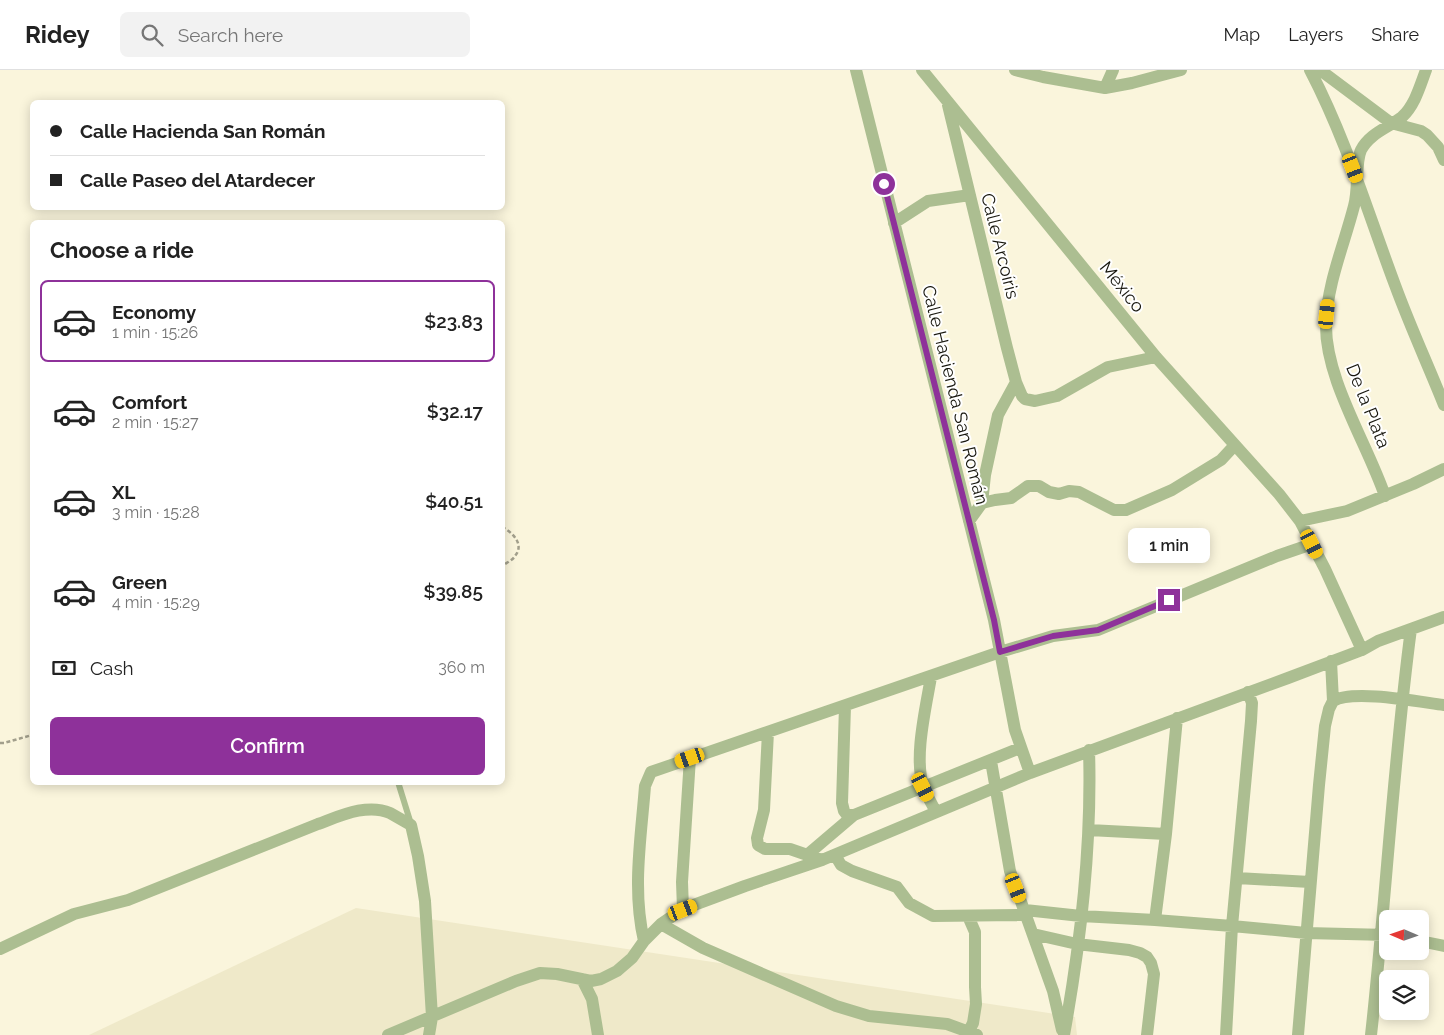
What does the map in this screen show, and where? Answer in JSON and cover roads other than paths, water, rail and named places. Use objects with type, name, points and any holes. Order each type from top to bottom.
[{"type":"street","name":"Calle Hacienda San Román","points":[[856,70],[969,521]]},
{"type":"street","name":"México","points":[[922,70],[1156,358],[1279,494],[1300,521],[1362,650]]},
{"type":"street","points":[[1105,88],[1113,70]]},
{"type":"street","points":[[1023,71],[1043,77],[1105,88],[1132,84],[1181,70]]},
{"type":"street","points":[[1310,70],[1326,102],[1358,180],[1396,286],[1444,405]]},
{"type":"street","points":[[1321,70],[1391,123],[1421,131],[1432,140],[1444,160]]},
{"type":"street","name":"De la Plata","points":[[1385,496],[1336,380],[1330,358],[1326,325],[1328,303],[1355,204],[1358,160],[1364,145],[1369,138],[1401,118],[1408,110],[1426,70]]},
{"type":"street","name":"Calle Arcoíris","points":[[946,100],[1016,382],[1022,396],[1025,399],[1043,400],[1057,396],[1108,367],[1156,358]]},
{"type":"street","points":[[894,222],[928,201],[970,195]]},
{"type":"street","points":[[982,504],[985,475],[998,415],[1016,382]]},
{"type":"street","name":"Calle Hacienda San Román","points":[[969,521],[982,504],[1011,498],[1028,486],[1038,486],[1058,494],[1069,491],[1079,492],[1114,510],[1126,510],[1172,490],[1221,460],[1234,446]]},
{"type":"street","points":[[1300,521],[1347,511],[1444,469]]},
{"type":"street","points":[[969,521],[994,620],[1008,698],[1020,748],[1030,773]]},
{"type":"street","points":[[644,941],[640,926],[637,894],[645,786],[651,772],[1000,652],[1053,636],[1098,630],[1277,556],[1312,544]]},
{"type":"street","points":[[388,1035],[516,981],[540,974],[557,974],[591,981],[601,979],[617,971],[632,958],[644,941],[661,924],[683,910],[835,855],[1089,750],[1362,650],[1378,641],[1444,617]]},
{"type":"street","points":[[1387,910],[1403,700],[1411,630]]},
{"type":"street","points":[[1298,1035],[1325,726],[1333,701],[1331,661]]},
{"type":"street","points":[[931,677],[920,750],[923,787],[936,812]]},
{"type":"street","points":[[1226,1035],[1232,926],[1251,721],[1252,703],[1248,692]]},
{"type":"street","points":[[1333,701],[1338,698],[1359,696],[1444,705]]},
{"type":"street","points":[[845,706],[842,803],[847,815],[854,815]]},
{"type":"street","points":[[1156,920],[1177,718]]},
{"type":"street","points":[[768,732],[764,810],[757,838],[758,845],[765,849],[790,849],[822,860]]},
{"type":"street","points":[[807,855],[854,815],[1020,748]]},
{"type":"street","points":[[1064,1035],[1077,944],[1089,830],[1089,750]]},
{"type":"street","points":[[683,910],[682,882],[690,758]]},
{"type":"street","points":[[991,760],[1010,871],[1053,991],[1064,1035]]},
{"type":"street","points":[[0,949],[74,914],[142,895],[263,845],[349,813],[370,808],[389,813],[411,825],[425,901],[432,1017],[429,1035]]},
{"type":"street","points":[[1089,830],[1166,834]]},
{"type":"street","points":[[835,855],[840,865],[897,887],[909,903],[933,916],[1025,913],[1156,920],[1306,934],[1379,935]]},
{"type":"street","points":[[1237,878],[1310,882]]},
{"type":"street","points":[[661,924],[703,948],[836,1006],[869,1016],[946,1024],[973,1034],[976,1004],[975,932],[968,916]]},
{"type":"street","points":[[1033,934],[1077,944],[1129,950],[1147,957],[1154,974],[1148,1035]]},
{"type":"street","points":[[1429,943],[1444,946]]},
{"type":"street","points":[[1370,1035],[1381,960]]},
{"type":"street","points":[[582,979],[592,999],[598,1035]]},
{"type":"lane","points":[[399,785],[411,825]]}]
